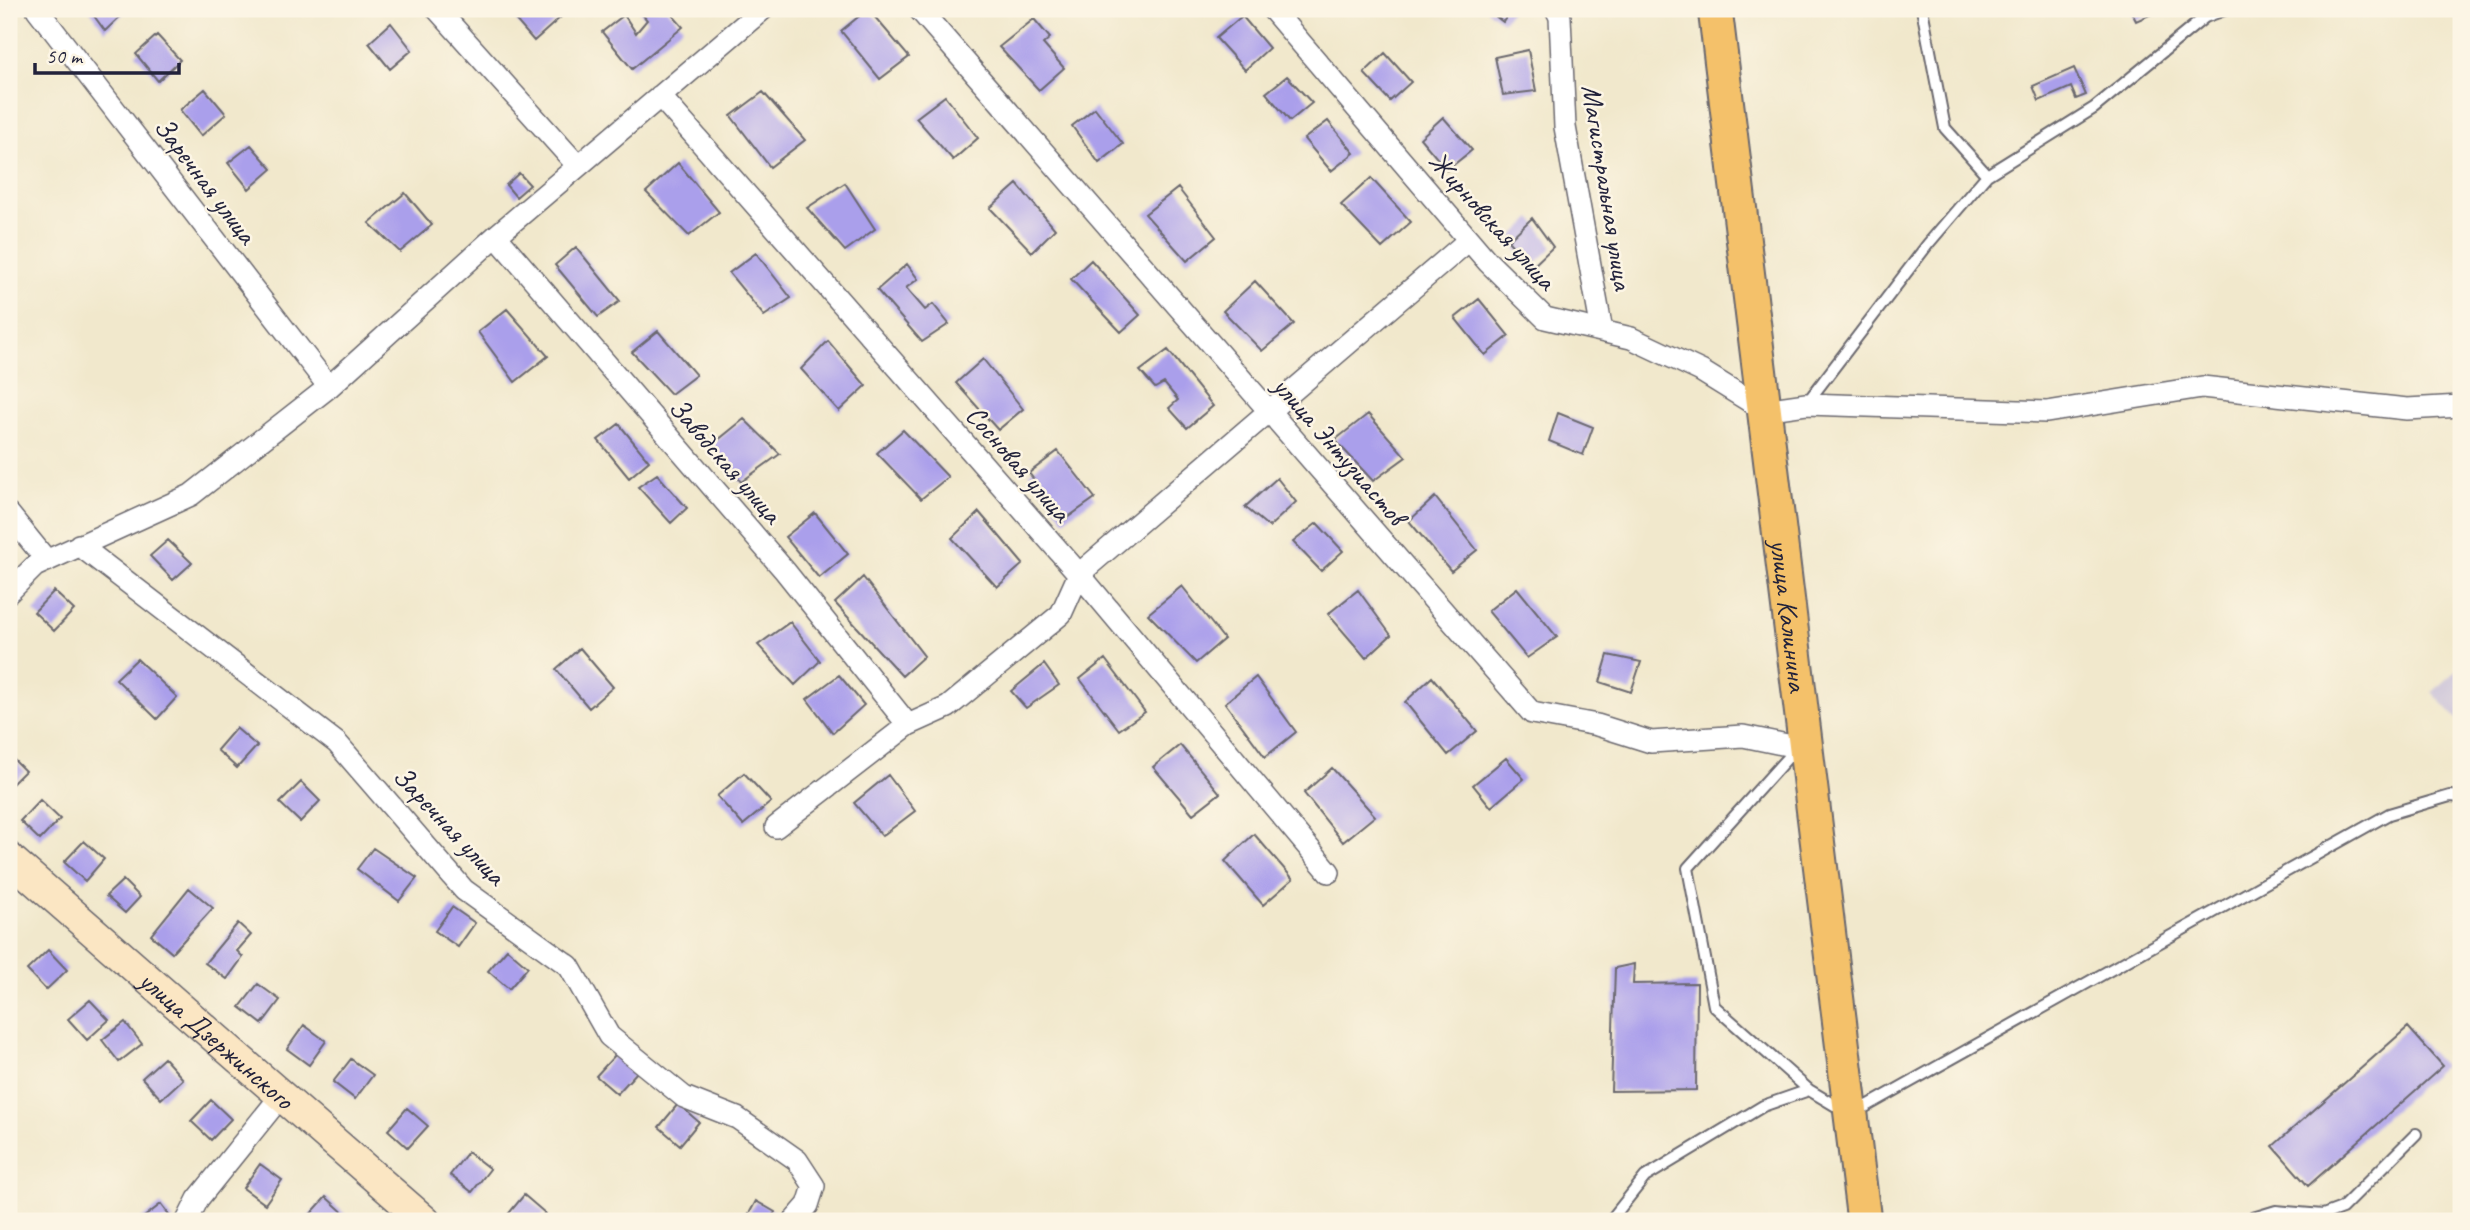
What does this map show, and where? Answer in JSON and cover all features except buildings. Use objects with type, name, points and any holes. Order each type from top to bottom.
[{"type":"main road","name":"улица Калинина","points":[[1715,9],[1765,410],[1802,753],[1864,1221]]},
{"type":"street","name":"Заречная улица","points":[[37,9],[329,387]]},
{"type":"street","points":[[437,9],[578,166]]},
{"type":"street","points":[[9,592],[35,566],[191,495],[329,387],[496,236],[763,9]]},
{"type":"street","name":"улица Энтузиастов","points":[[919,9],[1532,713],[1597,725],[1651,742],[1743,736],[1802,753]]},
{"type":"street","name":"Жирновская улица","points":[[1272,9],[1469,240],[1545,318],[1631,338],[1701,371],[1765,410]]},
{"type":"street","name":"Магистральная улица","points":[[1556,9],[1560,18],[1565,127],[1602,331]]},
{"type":"street","name":"Сосновая улица","points":[[660,96],[1079,574],[1329,872]]},
{"type":"street","name":"Заводская улица","points":[[496,236],[785,571],[908,725]]},
{"type":"street","points":[[776,827],[908,725],[948,707],[1061,614],[1079,574],[1469,240]]},
{"type":"street","points":[[1765,410],[1806,404],[2047,412],[2202,387],[2407,409],[2461,406]]},
{"type":"street","points":[[9,514],[47,561]]},
{"type":"street","name":"Заречная улица","points":[[79,545],[337,744],[464,890],[569,966],[609,1036],[684,1097],[737,1118],[797,1160],[814,1186],[801,1213]]},
{"type":"street","name":"улица Дзержинского","points":[[9,858],[425,1221]]},
{"type":"street","points":[[187,1221],[198,1199],[281,1096]]},
{"type":"lane","points":[[1922,9],[1945,128],[1987,175]]},
{"type":"lane","points":[[1806,404],[1928,244],[1987,175],[2094,108],[2206,17],[2227,9]]},
{"type":"lane","points":[[1802,753],[1688,868],[1714,1006],[1809,1090],[1851,1115],[2389,814],[2450,796],[2461,797]]},
{"type":"lane","points":[[1610,1221],[1645,1177],[1763,1106],[1809,1090]]},
{"type":"lane","points":[[2243,1221],[2276,1211],[2323,1215],[2342,1209],[2416,1135]]},
{"type":"shaded area","points":[[2461,666],[2461,723],[2432,692]]}]
